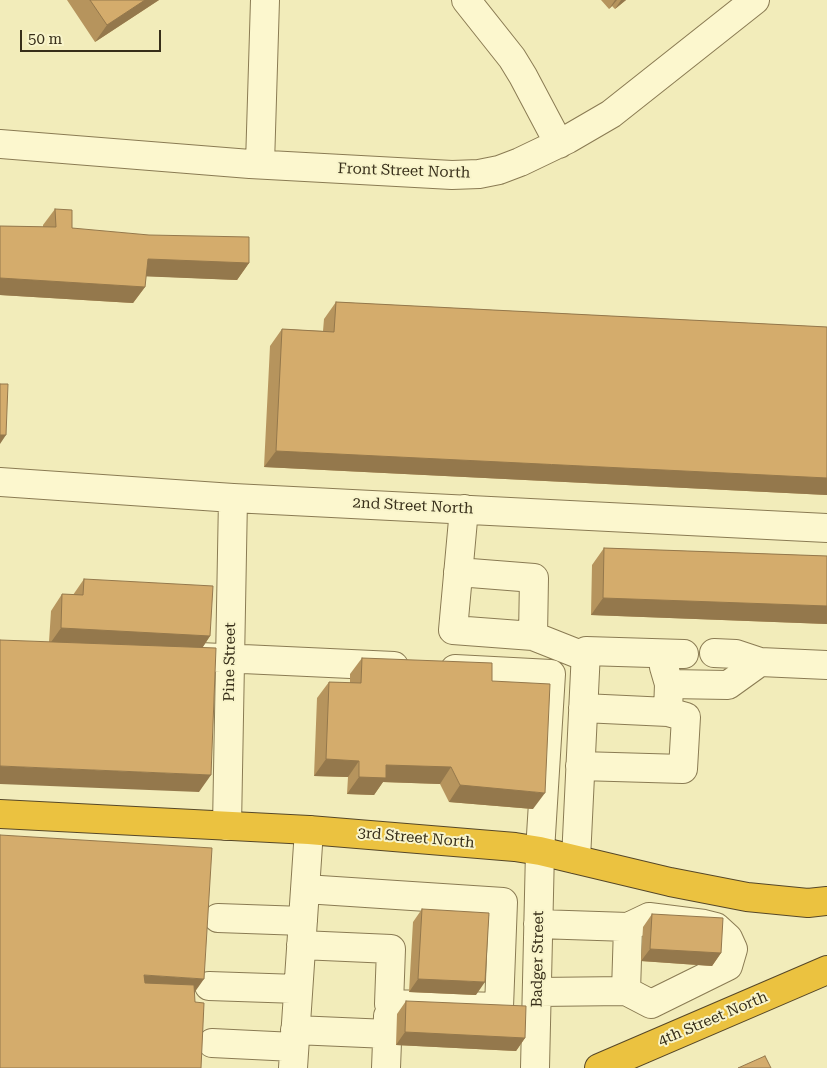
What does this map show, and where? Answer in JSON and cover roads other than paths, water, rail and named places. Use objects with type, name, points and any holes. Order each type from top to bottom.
[{"type":"highway","name":"3rd Street North","points":[[0,814],[309,830],[515,846],[540,850],[670,882],[747,898],[808,904],[827,901]]},
{"type":"highway","name":"4th Street North","points":[[599,1068],[827,970]]},
{"type":"street","points":[[260,164],[265,0]]},
{"type":"street","points":[[466,0],[512,58],[559,144]]},
{"type":"street","name":"Front Street North","points":[[0,144],[260,164],[452,175],[479,174],[499,170],[520,162],[559,144],[611,114],[755,0]]},
{"type":"street","name":"2nd Street North","points":[[0,482],[233,498],[825,526]]},
{"type":"street","name":"Pine Street","points":[[227,826],[233,498]]},
{"type":"street","points":[[464,509],[453,630],[533,636],[586,657]]},
{"type":"street","points":[[458,572],[534,578],[533,636]]},
{"type":"street","points":[[576,859],[586,651],[672,654],[668,712]]},
{"type":"street","points":[[714,653],[736,654],[760,662],[827,665]]},
{"type":"street","points":[[153,655],[230,658]]},
{"type":"street","name":"Badger Street","points":[[230,658],[551,674],[540,850],[535,1068]]},
{"type":"street","points":[[669,684],[728,685],[760,662]]},
{"type":"street","points":[[580,766],[683,769],[686,717],[668,712],[583,708]]},
{"type":"street","points":[[294,1048],[309,830]]},
{"type":"street","points":[[305,888],[503,902],[499,1007]]},
{"type":"street","points":[[389,1004],[499,1007],[537,1000],[626,991],[651,1004],[728,966],[733,949],[728,938],[716,927],[704,924],[649,917],[628,927],[538,924]]},
{"type":"street","points":[[218,918],[391,949],[386,1068]]},
{"type":"street","points":[[626,991],[628,927]]},
{"type":"street","points":[[501,955],[538,956]]},
{"type":"street","points":[[208,986],[298,989]]},
{"type":"street","points":[[212,1043],[294,1048],[388,1034]]}]
